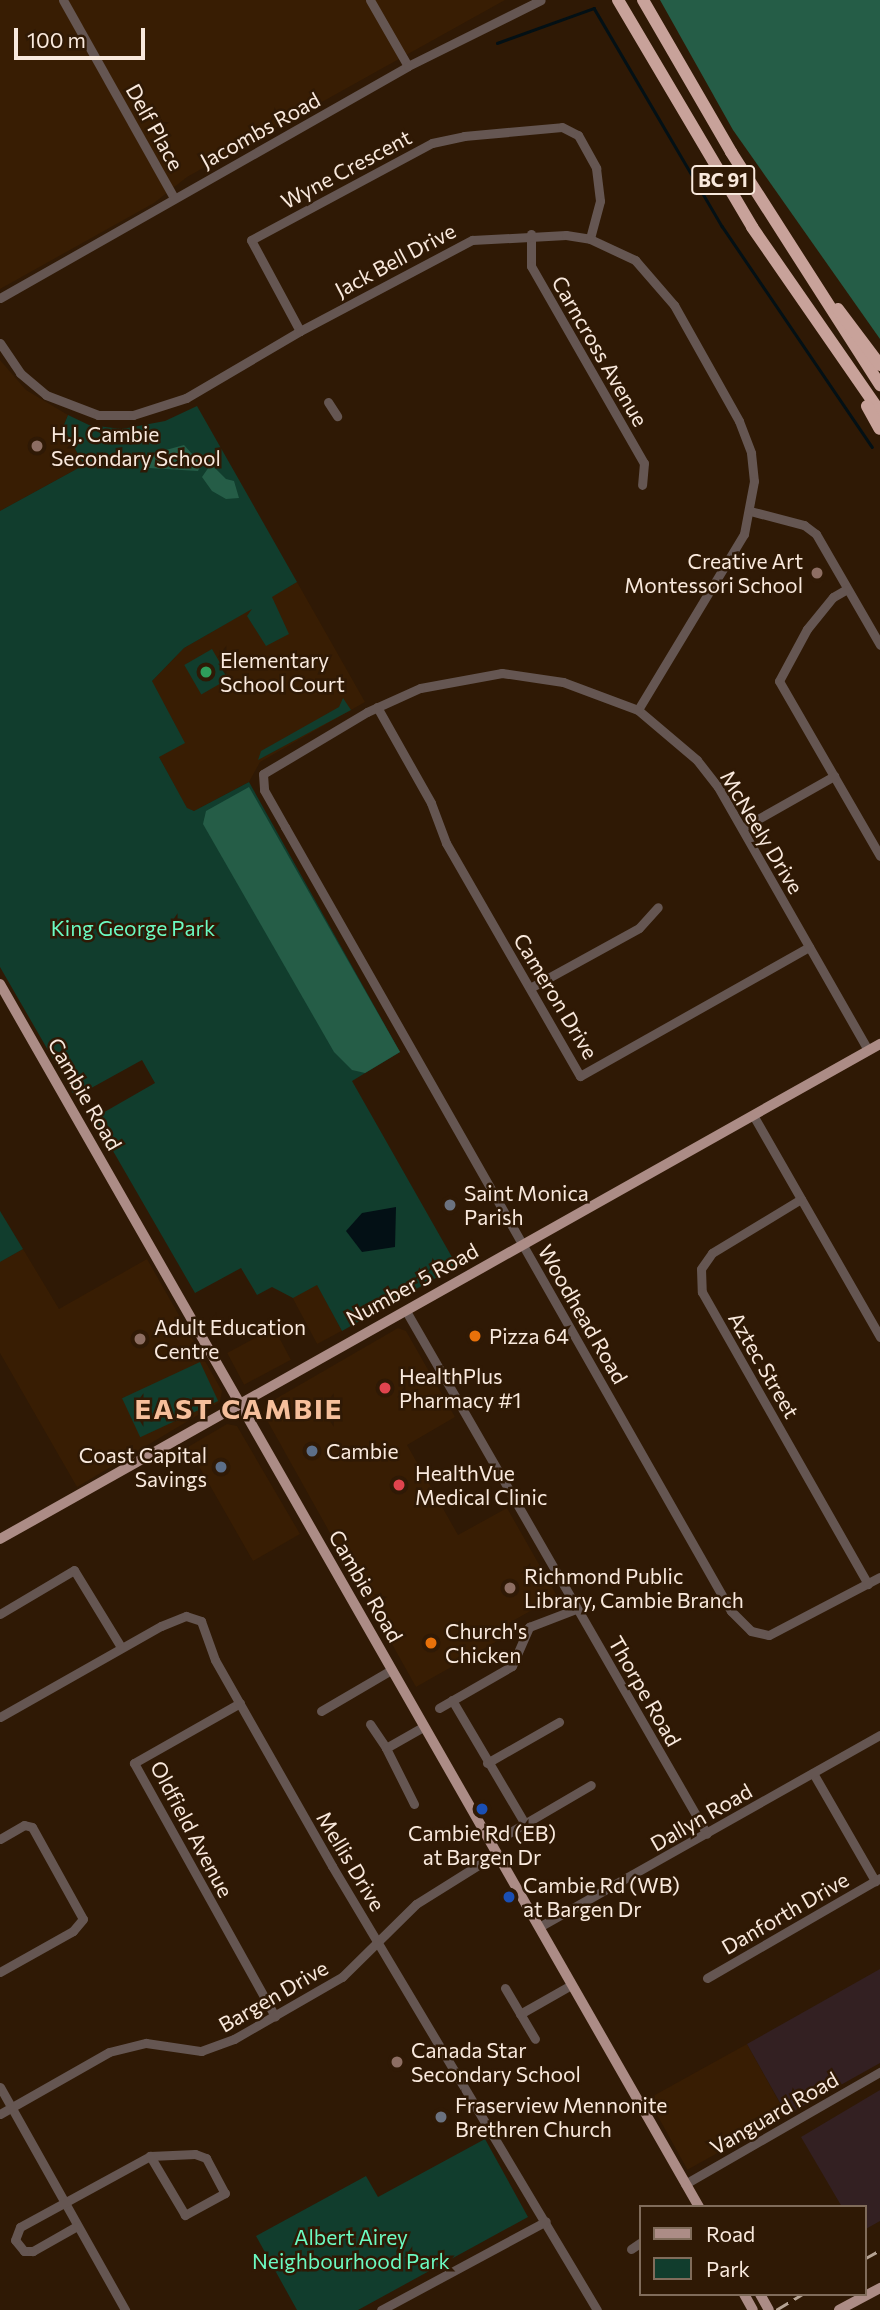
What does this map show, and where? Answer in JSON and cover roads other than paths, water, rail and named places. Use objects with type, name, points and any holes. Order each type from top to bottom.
[{"type":"highway","name":"BC 91","points":[[618,0],[752,227],[880,412]]},
{"type":"highway","name":"BC 91","points":[[643,0],[731,152],[880,385]]},
{"type":"highway","points":[[815,281],[880,365]]},
{"type":"highway","points":[[839,354],[880,429]]},
{"type":"main road","name":"Cambie Road","points":[[0,984],[698,2205]]},
{"type":"main road","name":"Number 5 Road","points":[[0,1539],[880,1044]]},
{"type":"main road","points":[[839,2310],[865,2296]]},
{"type":"street","name":"Delf Place","points":[[63,0],[174,198]]},
{"type":"street","points":[[370,0],[408,66]]},
{"type":"street","name":"Jacombs Road","points":[[0,298],[408,66],[541,0]]},
{"type":"street","name":"Wyne Crescent","points":[[300,331],[251,240],[432,143],[464,136],[562,127],[578,135],[596,168],[600,201],[590,239]]},
{"type":"street","name":"Jack Bell Drive","points":[[0,342],[20,373],[46,394],[75,409],[117,416],[171,406],[455,245],[495,236],[530,234],[590,239],[635,260],[674,305],[739,421],[751,453],[750,511],[744,534],[638,710]]},
{"type":"street","name":"Carncross Avenue","points":[[530,234],[531,266],[643,463],[642,485]]},
{"type":"street","points":[[328,402],[337,416]]},
{"type":"street","points":[[750,511],[804,525],[816,534],[880,645]]},
{"type":"street","points":[[847,589],[833,597],[807,629],[779,681],[880,856]]},
{"type":"street","name":"McNeely Drive","points":[[262,774],[377,707],[419,688],[502,673],[563,682],[638,710],[697,760],[743,828],[868,1051]]},
{"type":"street","name":"Cameron Drive","points":[[377,707],[431,803],[446,844],[580,1076],[809,947]]},
{"type":"street","name":"Woodhead Road","points":[[262,774],[271,803],[741,1623],[769,1635],[880,1577]]},
{"type":"street","points":[[743,828],[834,776]]},
{"type":"street","points":[[530,988],[639,928],[658,907]]},
{"type":"street","points":[[753,1115],[880,1337]]},
{"type":"street","name":"Aztec Street","points":[[801,1199],[712,1253],[701,1269],[702,1292],[869,1584]]},
{"type":"street","name":"Thorpe Road","points":[[406,1311],[707,1834]]},
{"type":"street","points":[[0,1614],[74,1570],[121,1647]]},
{"type":"street","points":[[439,1708],[512,1666],[529,1627],[576,1609]]},
{"type":"street","name":"Mellis Drive","points":[[0,1717],[121,1647],[173,1621],[197,1618],[240,1703],[378,1942],[598,2310]]},
{"type":"street","points":[[321,1711],[391,1670]]},
{"type":"street","points":[[452,1700],[525,1824]]},
{"type":"street","name":"Oldfield Avenue","points":[[240,1703],[134,1763],[275,2016]]},
{"type":"street","points":[[487,1763],[559,1722]]},
{"type":"street","points":[[370,1724],[386,1748],[414,1804]]},
{"type":"street","points":[[386,1748],[424,1727]]},
{"type":"street","name":"Dallyn Road","points":[[539,1927],[880,1735]]},
{"type":"street","points":[[813,1773],[878,1880]]},
{"type":"street","points":[[507,1834],[591,1786]]},
{"type":"street","points":[[0,1839],[24,1825],[32,1827],[83,1919],[73,1931],[0,1972]]},
{"type":"street","name":"Bargen Drive","points":[[0,2114],[110,2052],[146,2043],[201,2051],[216,2048],[342,1977],[429,1894],[496,1854]]},
{"type":"street","name":"Danforth Drive","points":[[707,1978],[878,1880]]},
{"type":"street","points":[[520,2014],[571,1985]]},
{"type":"street","points":[[505,1988],[534,2039]]},
{"type":"street","name":"Vanguard Road","points":[[685,2184],[880,2071]]},
{"type":"street","points":[[0,2087],[125,2310]]},
{"type":"street","points":[[77,2226],[33,2251],[17,2245],[20,2227],[150,2155],[195,2154],[205,2158],[225,2193],[185,2215],[150,2155]]},
{"type":"street","points":[[380,2310],[546,2221]]},
{"type":"street","points":[[631,2249],[638,2245]]},
{"type":"waterway","points":[[497,43],[594,8],[722,226],[872,447]]},
{"type":"railway","points":[[866,2258],[880,2250]]},
{"type":"railway","points":[[776,2310],[800,2296]]},
{"type":"place","name":"H.J. Cambie Secondary School","points":[[37,446]]},
{"type":"place","name":"Creative Art Montessori School","points":[[817,573]]},
{"type":"place","name":"Elementary School Court","points":[[206,672]]},
{"type":"place","name":"Saint Monica Parish","points":[[450,1205]]},
{"type":"place","name":"Pizza 64","points":[[475,1336]]},
{"type":"place","name":"Adult Education Centre","points":[[140,1339]]},
{"type":"place","name":"HealthPlus Pharmacy #1","points":[[385,1388]]},
{"type":"place","name":"Cambie","points":[[312,1451]]},
{"type":"place","name":"Coast Capital Savings","points":[[221,1467]]},
{"type":"place","name":"HealthVue Medical Clinic","points":[[399,1485]]},
{"type":"place","name":"Richmond Public Library, Cambie Branch","points":[[510,1588]]},
{"type":"place","name":"Church's Chicken","points":[[431,1643]]},
{"type":"place","name":"Cambie Rd (EB) at Bargen Dr","points":[[482,1809]]},
{"type":"place","name":"Cambie Rd (WB) at Bargen Dr","points":[[509,1897]]},
{"type":"place","name":"Canada Star Secondary School","points":[[397,2062]]},
{"type":"place","name":"Fraserview Mennonite Brethren Church","points":[[441,2117]]},
{"type":"district","name":"EAST CAMBIE","points":[[239,1408]]},
{"type":"park label","name":"King George Park","points":[[133,928]]},
{"type":"park label","name":"Albert Airey Neighbourhood Park","points":[[351,2249]]}]
